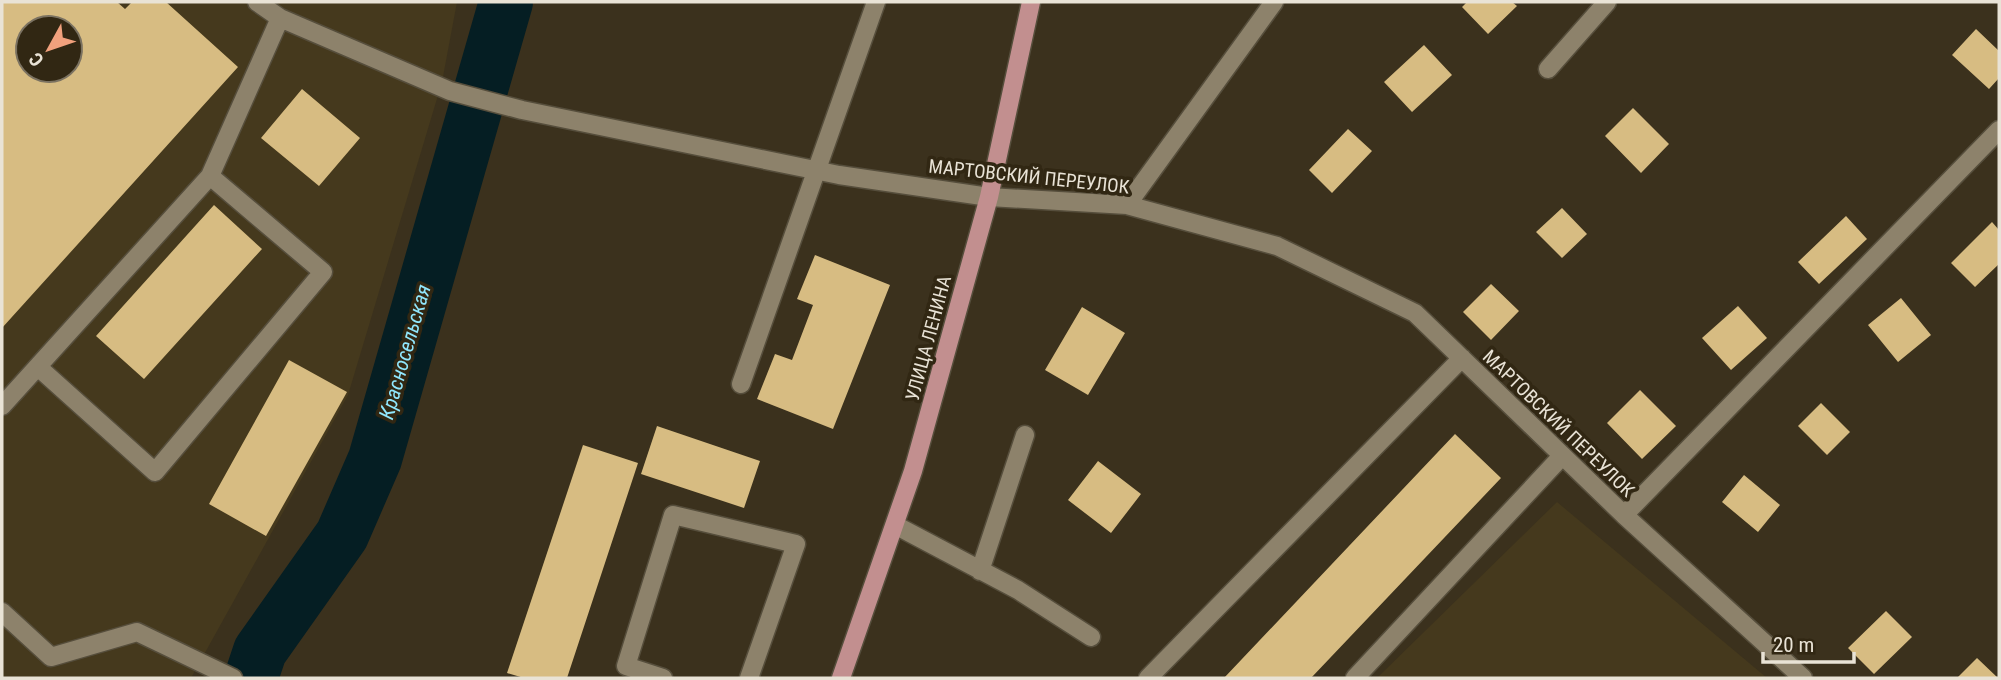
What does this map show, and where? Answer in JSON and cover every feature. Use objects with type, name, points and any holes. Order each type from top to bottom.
[{"type":"main road","name":"УЛИЦА ЛЕНИНА","points":[[841,678],[895,525],[989,197],[1031,2]]},
{"type":"street","name":"МАРТОВСКИЙ ПЕРЕУЛОК","points":[[257,2],[280,18],[450,91],[522,110],[817,172],[989,197],[1127,205],[1277,246],[1415,313],[1624,515],[1803,678]]},
{"type":"street","points":[[741,384],[876,2]]},
{"type":"street","points":[[1127,205],[1274,2]]},
{"type":"street","points":[[1548,69],[1607,2]]},
{"type":"street","points":[[2,407],[210,176],[280,18]]},
{"type":"street","points":[[1624,515],[1999,130]]},
{"type":"street","points":[[38,367],[155,472],[323,271],[210,176]]},
{"type":"street","points":[[1149,678],[1462,358]]},
{"type":"street","points":[[980,571],[1025,435]]},
{"type":"street","points":[[1355,678],[1562,456]]},
{"type":"street","points":[[663,678],[626,666],[673,515],[796,544],[750,678]]},
{"type":"street","points":[[895,525],[1018,590],[1091,636]]},
{"type":"street","points":[[2,612],[51,657],[137,632],[233,678]]},
{"type":"shaded area","points":[[2,2],[457,2],[442,82],[348,395],[191,678],[2,678]]},
{"type":"shaded area","points":[[1557,502],[1767,678],[1377,678]]},
{"type":"building","points":[[2,2],[117,2],[125,9],[132,2],[166,2],[238,67],[2,328]]},
{"type":"building","points":[[1467,2],[1512,2],[1517,6],[1488,34],[1462,7]]},
{"type":"building","points":[[1976,29],[1999,51],[1999,78],[1989,89],[1952,55]]},
{"type":"building","points":[[1424,45],[1452,75],[1412,112],[1384,82]]},
{"type":"building","points":[[302,89],[360,138],[319,186],[261,138]]},
{"type":"building","points":[[1633,108],[1669,144],[1641,173],[1605,136]]},
{"type":"building","points":[[1348,129],[1372,151],[1332,193],[1309,170]]},
{"type":"building","points":[[214,205],[262,249],[144,379],[96,336]]},
{"type":"building","points":[[1562,208],[1587,234],[1562,258],[1536,232]]},
{"type":"building","points":[[1846,216],[1867,239],[1819,284],[1798,262]]},
{"type":"building","points":[[1992,222],[1999,230],[1999,264],[1975,287],[1951,263]]},
{"type":"building","points":[[815,255],[890,285],[833,429],[757,399],[775,354],[792,360],[813,305],[797,299]]},
{"type":"building","points":[[1491,284],[1519,311],[1491,340],[1463,312]]},
{"type":"building","points":[[1901,298],[1931,335],[1898,362],[1868,325]]},
{"type":"building","points":[[1738,306],[1767,338],[1731,370],[1702,338]]},
{"type":"building","points":[[1082,307],[1125,333],[1088,395],[1045,370]]},
{"type":"building","points":[[289,360],[347,392],[266,536],[209,504]]},
{"type":"building","points":[[1640,390],[1676,426],[1642,459],[1607,423]]},
{"type":"building","points":[[1821,403],[1850,432],[1827,455],[1798,426]]},
{"type":"building","points":[[657,426],[760,461],[744,508],[641,474]]},
{"type":"building","points":[[1455,434],[1501,478],[1311,678],[1224,678]]},
{"type":"building","points":[[583,445],[638,463],[567,678],[524,678],[507,673]]},
{"type":"building","points":[[1098,461],[1141,494],[1111,533],[1068,500]]},
{"type":"building","points":[[1744,475],[1780,505],[1758,532],[1722,502]]},
{"type":"building","points":[[1886,611],[1912,637],[1874,674],[1848,648]]},
{"type":"building","points":[[1977,658],[1998,678],[1957,678]]},
{"type":"waterway","name":"Красносельская","points":[[251,678],[260,651],[342,535],[375,459],[506,2]]}]
